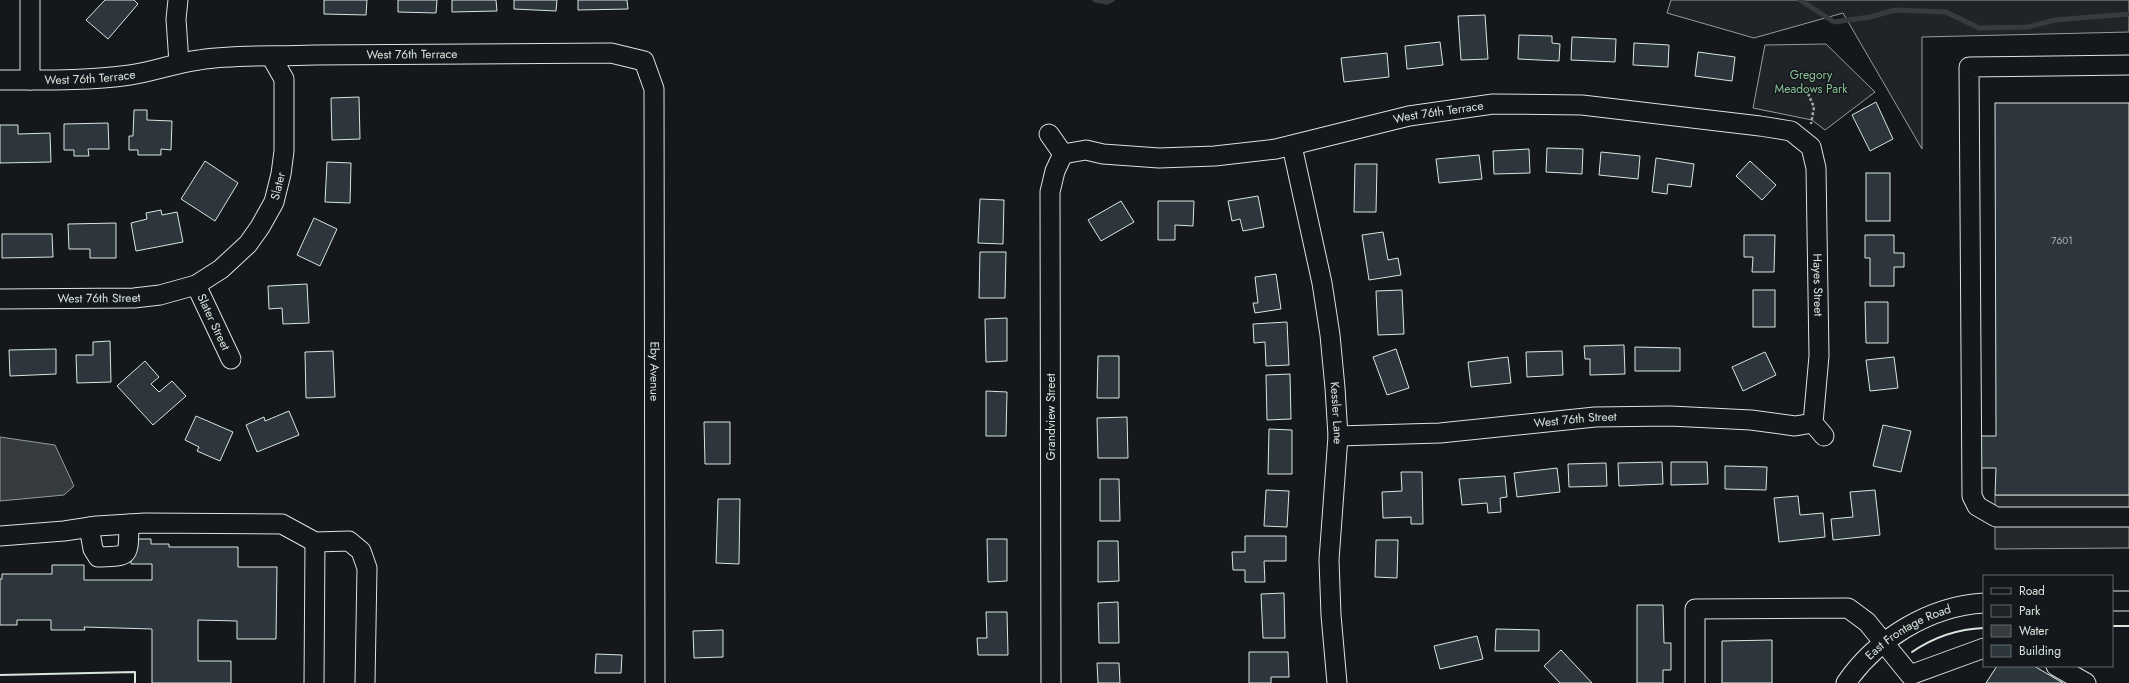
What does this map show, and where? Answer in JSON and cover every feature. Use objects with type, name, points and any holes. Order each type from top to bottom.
[{"type":"street","points":[[30,0],[30,80]]},
{"type":"street","points":[[178,0],[176,19],[179,63]]},
{"type":"street","name":"West 76th Terrace","points":[[0,80],[95,79],[133,74],[179,63],[199,60],[250,56],[272,58],[314,55],[611,53],[644,61]]},
{"type":"street","name":"Slater","points":[[196,285],[221,269],[248,244],[260,227],[274,202],[282,174],[284,151],[284,79],[272,58]]},
{"type":"street","name":"Eby Avenue","points":[[644,61],[654,89],[654,683]]},
{"type":"street","points":[[2129,65],[1969,66],[1972,496],[1977,506],[1996,518],[2129,517]]},
{"type":"street","name":"West 76th Terrace","points":[[1063,154],[1086,150],[1102,154],[1159,158],[1215,156],[1292,146],[1409,116],[1493,104],[1582,105],[1760,126],[1790,132],[1811,147]]},
{"type":"street","points":[[1049,134],[1063,154]]},
{"type":"street","name":"Kessler Lane","points":[[1292,146],[1325,298],[1330,335],[1338,436],[1329,560],[1332,642],[1337,683]]},
{"type":"street","name":"Hayes Street","points":[[1811,147],[1816,168],[1819,356],[1818,430]]},
{"type":"street","name":"Grandview Street","points":[[1051,683],[1050,192],[1055,171],[1063,154]]},
{"type":"street","name":"West 76th Street","points":[[0,299],[134,298],[160,295],[196,285]]},
{"type":"street","name":"Slater Street","points":[[196,285],[231,360]]},
{"type":"street","name":"West 76th Street","points":[[1338,436],[1440,433],[1595,417],[1670,416],[1751,420],[1818,430]]},
{"type":"street","points":[[89,527],[93,549],[98,557],[121,556],[126,554],[129,549],[129,524]]},
{"type":"street","points":[[0,536],[129,524],[282,524],[315,542],[349,541],[361,551],[367,568],[365,683]]},
{"type":"street","points":[[314,683],[315,542]]},
{"type":"street","points":[[2113,601],[2129,601]]},
{"type":"street","name":"East Frontage Road","points":[[1846,683],[1856,668],[1884,642],[1900,631],[1931,616],[1966,604],[1983,603]]},
{"type":"street","points":[[1695,683],[1695,608],[1848,608],[1867,622],[1910,675],[1983,648]]},
{"type":"street","points":[[2058,667],[2086,683]]},
{"type":"path","points":[[1806,89],[1814,107],[1811,124]]},
{"type":"green space","points":[[1671,0],[2129,0],[2129,32],[1922,37],[1922,149],[1843,13],[1754,38],[1667,13]]},
{"type":"green space","name":"Gregory Meadows Park","points":[[1826,44],[1875,92],[1825,130],[1812,120],[1753,108],[1765,45]]},
{"type":"shaded area","points":[[1995,495],[2129,495],[2129,548],[1995,549]]},
{"type":"water","points":[[0,437],[55,445],[74,486],[64,495],[0,501]]},
{"type":"building","points":[[105,0],[134,0],[138,4],[108,39],[86,20]]},
{"type":"building","points":[[324,0],[367,0],[366,15],[324,14]]},
{"type":"building","points":[[398,0],[437,0],[436,13],[398,12]]},
{"type":"building","points":[[452,0],[496,0],[497,11],[452,12]]},
{"type":"building","points":[[514,0],[557,0],[556,11],[514,9]]},
{"type":"building","points":[[578,0],[627,0],[628,9],[578,10]]},
{"type":"building","points":[[1485,15],[1488,59],[1461,60],[1458,16]]},
{"type":"building","points":[[1519,35],[1552,36],[1552,43],[1560,44],[1559,61],[1518,59]]},
{"type":"building","points":[[1572,37],[1616,39],[1615,62],[1571,60]]},
{"type":"building","points":[[1440,42],[1443,65],[1407,69],[1405,46]]},
{"type":"building","points":[[1634,43],[1669,45],[1668,67],[1633,65]]},
{"type":"building","points":[[1698,52],[1735,57],[1732,81],[1695,76]]},
{"type":"building","points":[[1387,53],[1389,77],[1344,82],[1341,58]]},
{"type":"building","points":[[359,97],[360,139],[332,140],[331,98]]},
{"type":"building","points":[[1876,102],[1893,139],[1870,151],[1852,115]]},
{"type":"building","points":[[1995,103],[2129,103],[2129,495],[1995,495],[1996,468],[1974,468],[1974,436],[1996,436]]},
{"type":"building","points":[[134,110],[147,110],[147,120],[172,121],[171,150],[161,149],[161,155],[138,155],[138,150],[129,150],[129,136],[133,136]]},
{"type":"building","points":[[108,123],[109,149],[88,149],[89,156],[74,156],[74,150],[64,150],[64,124]]},
{"type":"building","points":[[0,125],[18,125],[18,134],[50,133],[51,162],[0,163]]},
{"type":"building","points":[[1547,148],[1583,149],[1582,174],[1546,172]]},
{"type":"building","points":[[1529,149],[1530,173],[1494,174],[1493,151]]},
{"type":"building","points":[[1601,152],[1640,156],[1638,179],[1599,175]]},
{"type":"building","points":[[1479,155],[1482,179],[1439,183],[1436,159]]},
{"type":"building","points":[[1656,158],[1694,164],[1691,187],[1668,184],[1667,194],[1652,192]]},
{"type":"building","points":[[205,161],[238,183],[215,221],[181,199]]},
{"type":"building","points":[[1750,161],[1776,185],[1762,200],[1736,176]]},
{"type":"building","points":[[327,162],[351,163],[350,203],[325,202]]},
{"type":"building","points":[[1355,164],[1377,164],[1376,212],[1354,212]]},
{"type":"building","points":[[1866,173],[1890,173],[1890,221],[1866,221]]},
{"type":"building","points":[[1258,196],[1264,227],[1243,231],[1240,219],[1232,221],[1228,201]]},
{"type":"building","points":[[980,199],[1004,200],[1003,244],[978,243]]},
{"type":"building","points":[[1121,201],[1134,222],[1101,241],[1088,220]]},
{"type":"building","points":[[1158,201],[1194,201],[1193,226],[1175,225],[1175,240],[1158,240]]},
{"type":"building","points":[[161,210],[162,215],[177,212],[183,242],[136,251],[131,223],[147,219],[146,213]]},
{"type":"building","points":[[314,218],[337,229],[320,266],[297,255]]},
{"type":"building","points":[[116,223],[116,258],[90,258],[90,249],[69,249],[68,224]]},
{"type":"building","points":[[1383,232],[1388,260],[1398,258],[1401,275],[1369,280],[1362,235]]},
{"type":"building","points":[[2,234],[52,234],[53,257],[2,258]]},
{"type":"building","points":[[1744,235],[1775,235],[1774,272],[1752,272],[1753,257],[1744,257]]},
{"type":"building","points":[[1865,235],[1894,235],[1894,253],[1904,253],[1904,267],[1894,267],[1894,286],[1870,286],[1870,258],[1865,258]]},
{"type":"building","points":[[980,252],[1006,252],[1005,298],[979,298]]},
{"type":"building","points":[[1276,274],[1281,309],[1255,313],[1253,303],[1258,303],[1255,277]]},
{"type":"building","points":[[307,284],[309,323],[283,324],[282,308],[269,309],[268,286]]},
{"type":"building","points":[[1402,290],[1404,334],[1378,335],[1376,291]]},
{"type":"building","points":[[1753,290],[1775,290],[1775,327],[1753,327]]},
{"type":"building","points":[[1865,302],[1888,302],[1888,343],[1866,343]]},
{"type":"building","points":[[1007,318],[1007,361],[986,362],[985,319]]},
{"type":"building","points":[[1287,322],[1289,365],[1266,366],[1265,342],[1254,343],[1253,324]]},
{"type":"building","points":[[110,341],[111,382],[77,383],[76,355],[93,355],[93,342]]},
{"type":"building","points":[[1624,345],[1625,374],[1590,375],[1590,359],[1585,359],[1584,346]]},
{"type":"building","points":[[1635,347],[1680,348],[1680,371],[1635,371]]},
{"type":"building","points":[[56,349],[56,374],[10,376],[9,350]]},
{"type":"building","points":[[1396,349],[1409,388],[1387,395],[1373,357]]},
{"type":"building","points":[[333,351],[335,397],[306,398],[305,352]]},
{"type":"building","points":[[1562,351],[1563,375],[1527,377],[1526,352]]},
{"type":"building","points":[[1765,352],[1776,375],[1743,391],[1732,367]]},
{"type":"building","points":[[1098,356],[1119,356],[1119,398],[1097,398]]},
{"type":"building","points":[[1508,357],[1511,383],[1471,387],[1468,362]]},
{"type":"building","points":[[1894,357],[1898,388],[1870,391],[1866,360]]},
{"type":"building","points":[[145,361],[159,377],[151,384],[159,392],[172,381],[186,396],[153,425],[117,386]]},
{"type":"building","points":[[1290,374],[1291,419],[1267,420],[1266,375]]},
{"type":"building","points":[[986,391],[1007,392],[1006,436],[986,436]]},
{"type":"building","points":[[289,411],[299,435],[257,452],[246,425],[264,417],[265,421]]},
{"type":"building","points":[[196,416],[233,432],[220,461],[197,451],[199,447],[185,440]]},
{"type":"building","points":[[1127,417],[1128,458],[1098,458],[1097,418]]},
{"type":"building","points":[[704,422],[730,422],[730,464],[705,464]]},
{"type":"building","points":[[1883,425],[1911,431],[1901,472],[1873,466]]},
{"type":"building","points":[[1269,429],[1292,430],[1292,474],[1268,474]]},
{"type":"building","points":[[1662,462],[1663,484],[1619,486],[1618,463]]},
{"type":"building","points":[[1671,462],[1707,462],[1708,484],[1671,485]]},
{"type":"building","points":[[1606,463],[1607,486],[1569,487],[1568,464]]},
{"type":"building","points":[[1725,466],[1767,467],[1766,490],[1725,489]]},
{"type":"building","points":[[1557,468],[1560,492],[1517,497],[1514,473]]},
{"type":"building","points":[[1401,472],[1422,472],[1423,524],[1411,524],[1411,517],[1383,518],[1382,492],[1402,491]]},
{"type":"building","points":[[1505,476],[1507,497],[1500,498],[1501,512],[1488,513],[1487,503],[1462,505],[1459,479]]},
{"type":"building","points":[[1100,479],[1119,479],[1120,521],[1100,521]]},
{"type":"building","points":[[1266,490],[1289,491],[1287,527],[1264,526]]},
{"type":"building","points":[[1875,490],[1880,535],[1833,540],[1831,519],[1853,517],[1850,492]]},
{"type":"building","points":[[1798,496],[1800,515],[1823,513],[1825,537],[1779,542],[1774,498]]},
{"type":"building","points":[[718,499],[740,499],[739,564],[716,563]]},
{"type":"building","points":[[1245,536],[1286,536],[1286,561],[1264,561],[1265,582],[1245,582],[1245,570],[1233,570],[1232,552],[1245,552]]},
{"type":"building","points":[[131,539],[151,539],[151,544],[169,544],[169,547],[238,547],[238,567],[277,567],[276,639],[237,639],[237,621],[198,620],[198,661],[231,661],[231,683],[152,683],[152,629],[84,627],[85,630],[51,630],[51,620],[17,620],[17,625],[0,625],[0,579],[2,579],[2,574],[52,574],[52,565],[84,565],[84,580],[152,580],[152,564],[131,564]]},
{"type":"building","points":[[987,539],[1007,539],[1007,581],[988,582]]},
{"type":"building","points":[[1376,540],[1398,540],[1397,578],[1375,577]]},
{"type":"building","points":[[1098,541],[1118,541],[1119,581],[1098,582]]},
{"type":"building","points":[[1284,593],[1285,638],[1263,638],[1261,594]]},
{"type":"building","points":[[1118,602],[1119,643],[1099,643],[1098,603]]},
{"type":"building","points":[[1637,605],[1663,605],[1664,643],[1671,643],[1671,670],[1663,670],[1663,683],[1637,683]]},
{"type":"building","points":[[986,612],[1007,612],[1008,655],[978,655],[977,638],[987,638]]},
{"type":"building","points":[[1496,629],[1539,630],[1539,651],[1495,651]]},
{"type":"building","points":[[723,630],[723,657],[694,658],[693,631]]},
{"type":"building","points":[[1477,636],[1483,659],[1440,669],[1434,646]]},
{"type":"building","points":[[1772,640],[1772,683],[1722,683],[1722,641]]},
{"type":"building","points":[[1561,650],[1592,683],[1560,683],[1544,666]]},
{"type":"building","points":[[1249,652],[1288,652],[1289,677],[1271,677],[1271,683],[1249,683]]},
{"type":"building","points":[[596,654],[622,655],[621,673],[595,673]]},
{"type":"building","points":[[1097,663],[1119,663],[1120,683],[1098,683]]},
{"type":"building","points":[[1996,667],[2036,667],[2063,683],[1986,683]]},
{"type":"waterway","points":[[1095,0],[1107,2],[1112,0]]},
{"type":"waterway","points":[[1800,0],[1834,22],[1870,17],[1895,10],[1946,12],[1979,28],[2028,27],[2055,20],[2129,14]]},
{"type":"wall","points":[[2113,626],[2129,626]]},
{"type":"wall","points":[[1912,652],[1937,638],[1964,630],[1983,628]]},
{"type":"wall","points":[[0,675],[135,672],[135,683]]}]
